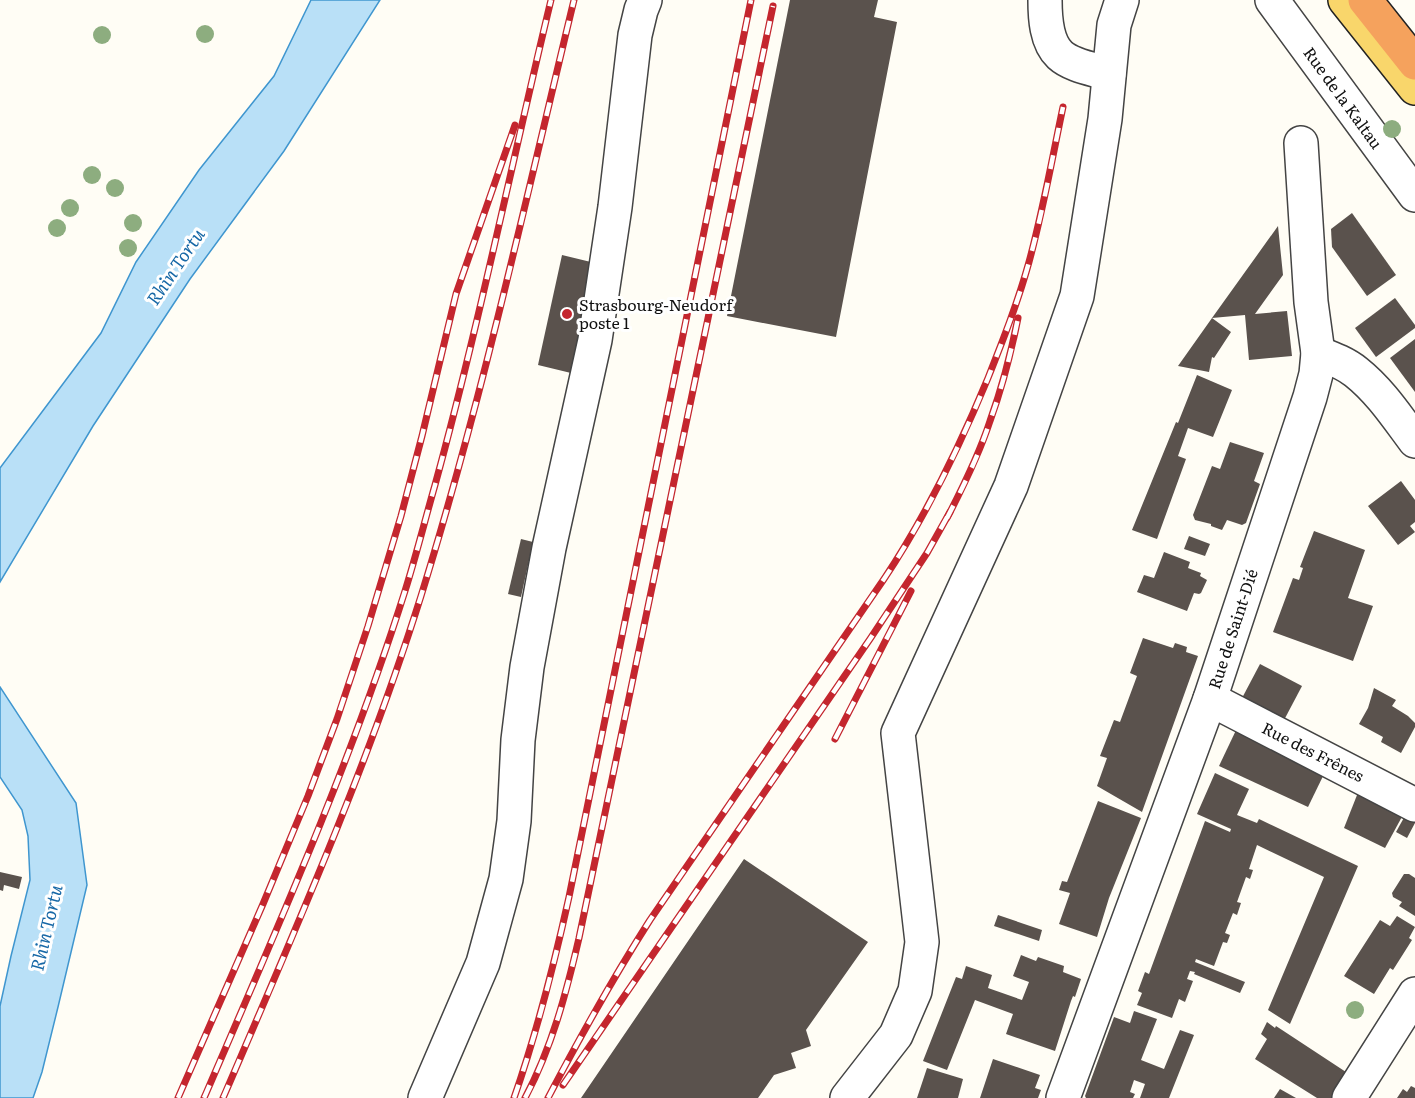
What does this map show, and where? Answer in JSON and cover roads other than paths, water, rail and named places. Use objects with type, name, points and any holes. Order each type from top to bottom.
[{"type":"highway","points":[[1365,0],[1415,63]]},
{"type":"main road","points":[[1346,0],[1415,88]]},
{"type":"street","points":[[425,1098],[483,963],[506,879],[514,821],[518,740],[527,667],[549,548],[595,340],[615,207],[635,35],[645,0]]},
{"type":"street","points":[[1045,0],[1045,18],[1050,39],[1059,54],[1074,63],[1109,74]]},
{"type":"street","points":[[847,1098],[896,1035],[915,990],[922,942],[898,733],[1011,486],[1077,296],[1105,119],[1114,25],[1122,0]]},
{"type":"street","name":"Rue de la Kaltau","points":[[1272,0],[1415,195]]},
{"type":"street","name":"Rue de Saint-Dié","points":[[1063,1098],[1210,699],[1316,374],[1318,353],[1311,302],[1301,143]]},
{"type":"street","points":[[1318,353],[1356,372],[1390,408],[1415,441]]},
{"type":"street","name":"Rue des Frênes","points":[[1210,699],[1415,805]]},
{"type":"street","points":[[1349,1098],[1415,994]]},
{"type":"water","name":"Rhin Tortu","points":[[311,0],[380,0],[284,151],[190,279],[93,426],[0,582],[0,468],[101,333],[136,262],[199,170],[274,76]]},
{"type":"water","name":"Rhin Tortu","points":[[0,687],[76,803],[87,885],[42,1072],[33,1098],[0,1098],[0,1006],[30,880],[28,836],[22,810],[0,777]]},
{"type":"railway","points":[[204,1098],[285,910],[336,784],[384,656],[405,591],[435,485],[481,304],[551,0]]},
{"type":"railway","points":[[223,1098],[303,912],[353,787],[421,596],[484,374],[574,0]]},
{"type":"railway","points":[[514,1098],[545,998],[569,897],[751,0]]},
{"type":"railway","points":[[525,1098],[535,1079],[557,1020],[579,938],[773,6]]},
{"type":"railway","points":[[548,1098],[597,1008],[650,920],[884,579],[941,481],[988,378],[1020,292],[1039,224],[1063,107]]},
{"type":"railway","points":[[178,1098],[263,904],[337,719],[401,516],[456,294],[515,125]]},
{"type":"railway","points":[[947,518],[986,434],[1002,383],[1018,318]]},
{"type":"railway","points":[[563,1085],[870,639],[927,553],[950,512]]},
{"type":"railway","points":[[835,739],[911,591]]},
{"type":"place","name":"Strasbourg-Neudorf poste 1","points":[[567,314]]}]
